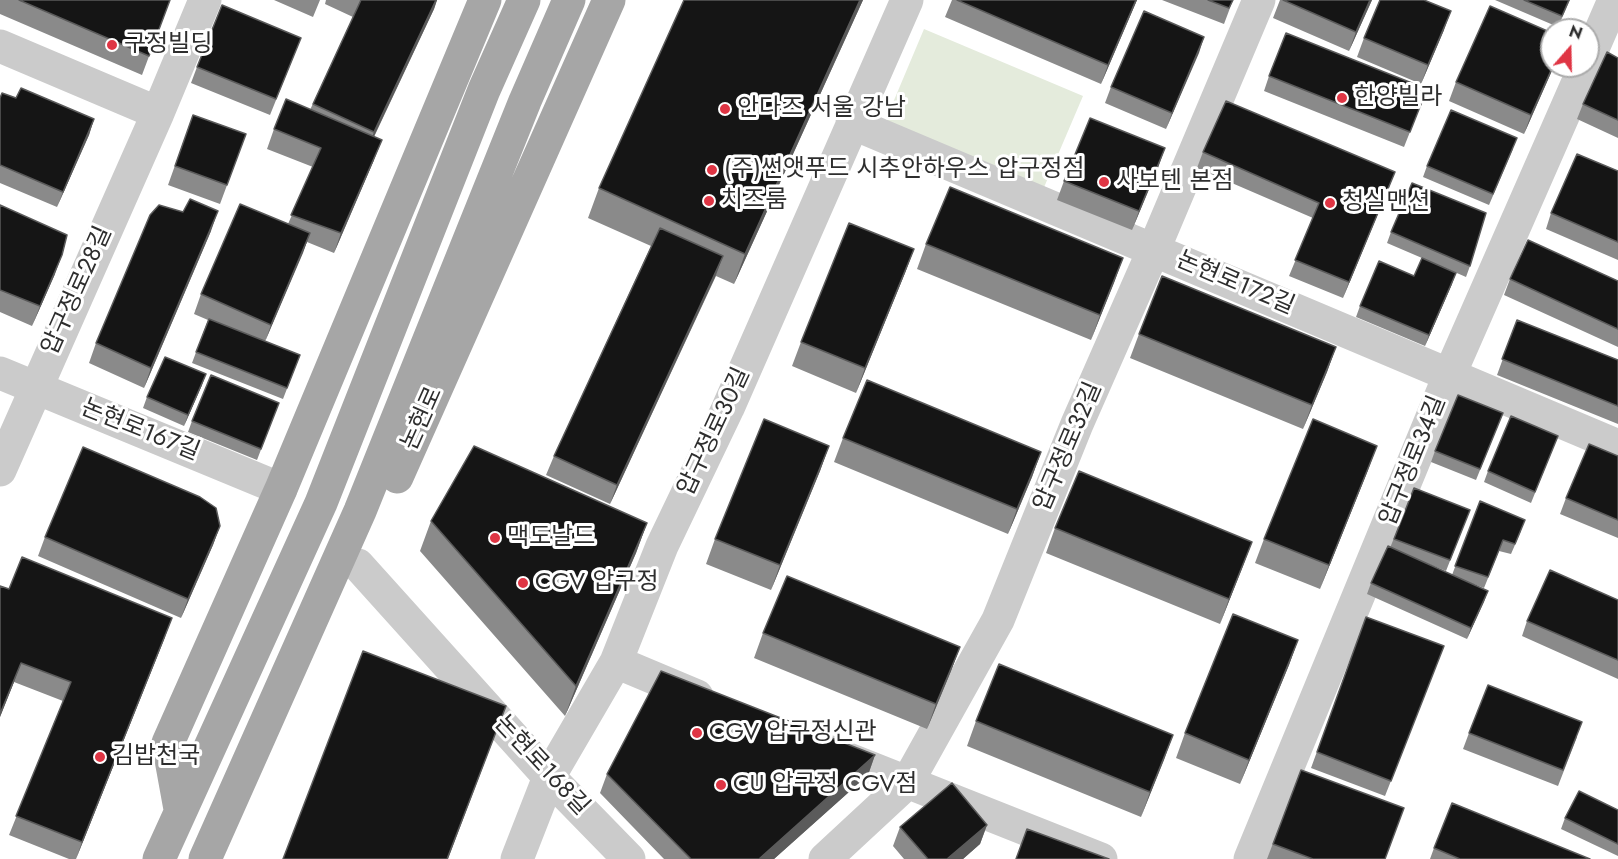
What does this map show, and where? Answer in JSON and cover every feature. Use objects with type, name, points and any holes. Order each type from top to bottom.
[{"type":"main road","points":[[180,809],[168,743],[281,489],[485,0]]},
{"type":"main road","points":[[159,859],[209,743],[321,503],[479,101],[524,0]]},
{"type":"main road","name":"논현로","points":[[205,859],[360,511],[525,101],[570,0]]},
{"type":"main road","name":"논현로","points":[[220,825],[259,790],[609,0]]},
{"type":"street","name":"압구정로28길","points":[[0,470],[34,388],[158,113],[205,0]]},
{"type":"street","name":"압구정로30길","points":[[517,859],[549,777],[616,662],[662,546],[728,408],[907,0]]},
{"type":"street","name":"압구정로32길","points":[[825,859],[907,783],[998,620],[1077,424],[1259,0]]},
{"type":"street","points":[[1600,32],[1614,0]]},
{"type":"street","points":[[0,46],[158,113]]},
{"type":"street","name":"압구정로34길","points":[[1250,859],[1449,376],[1580,78]]},
{"type":"street","name":"논현로172길","points":[[852,123],[1618,446]]},
{"type":"street","name":"논현로167길","points":[[0,373],[281,489]]},
{"type":"street","name":"논현로168길","points":[[358,565],[549,777],[629,859]]},
{"type":"street","points":[[616,662],[724,707]]},
{"type":"street","points":[[799,738],[1101,859]]},
{"type":"green space","points":[[924,29],[1083,96],[1042,192],[884,124]]},
{"type":"building","points":[[19,0],[170,0],[149,56]]},
{"type":"building","points":[[361,0],[436,0],[374,132],[313,104]]},
{"type":"building","name":"안다즈 서울 강남","points":[[684,0],[860,0],[745,254],[599,188]]},
{"type":"building","points":[[957,0],[1136,0],[1108,65]]},
{"type":"building","points":[[1208,0],[1233,0],[1229,8]]},
{"type":"building","points":[[1283,0],[1370,0],[1356,32]]},
{"type":"building","points":[[1380,0],[1424,0],[1451,11],[1428,65],[1364,38]]},
{"type":"building","points":[[1524,0],[1569,0],[1562,16]]},
{"type":"building","points":[[222,5],[301,38],[276,99],[197,67]]},
{"type":"building","points":[[1490,6],[1540,28],[1540,78],[1548,78],[1531,115],[1456,82]]},
{"type":"building","points":[[1144,11],[1204,37],[1172,113],[1111,87]]},
{"type":"building","name":"한양빌라","points":[[1286,33],[1427,89],[1410,132],[1269,76]]},
{"type":"building","points":[[1607,52],[1618,58],[1618,120],[1583,104],[1595,78],[1600,78],[1600,67]]},
{"type":"building","points":[[21,88],[94,119],[63,192],[0,165],[0,98],[2,93],[16,98]]},
{"type":"building","points":[[286,99],[382,140],[341,233],[291,215],[321,148],[274,129]]},
{"type":"building","name":"청실맨션","points":[[1226,101],[1395,172],[1349,282],[1295,260],[1319,203],[1203,152]]},
{"type":"building","points":[[1451,110],[1517,138],[1493,194],[1427,166]]},
{"type":"building","points":[[193,115],[246,134],[227,185],[175,166]]},
{"type":"building","points":[[1090,118],[1165,148],[1139,211],[1064,181]]},
{"type":"building","points":[[1577,154],[1618,171],[1618,242],[1551,213]]},
{"type":"building","points":[[1412,183],[1486,213],[1470,266],[1391,232]]},
{"type":"building","points":[[950,187],[1123,258],[1100,315],[926,244]]},
{"type":"building","points":[[190,199],[218,211],[151,368],[96,343],[150,215],[159,205],[183,212]]},
{"type":"building","points":[[240,204],[310,233],[271,325],[201,294]]},
{"type":"building","points":[[0,205],[67,235],[62,255],[40,306],[0,290]]},
{"type":"building","points":[[849,223],[914,249],[865,368],[801,342]]},
{"type":"building","points":[[660,228],[723,256],[617,485],[554,456]]},
{"type":"building","points":[[1528,240],[1618,281],[1618,329],[1510,279]]},
{"type":"building","points":[[1422,258],[1456,273],[1429,335],[1360,306],[1379,261],[1414,276]]},
{"type":"building","points":[[1162,276],[1336,347],[1312,405],[1139,334]]},
{"type":"building","points":[[209,319],[300,355],[287,388],[196,352]]},
{"type":"building","points":[[1517,320],[1618,360],[1618,406],[1502,359]]},
{"type":"building","points":[[165,357],[206,374],[188,415],[147,397]]},
{"type":"building","points":[[211,375],[279,403],[261,449],[192,421]]},
{"type":"building","points":[[867,380],[1041,452],[1017,509],[843,438]]},
{"type":"building","points":[[1458,395],[1503,413],[1480,469],[1435,451]]},
{"type":"building","points":[[1511,416],[1558,436],[1535,492],[1488,471]]},
{"type":"building","points":[[764,419],[829,446],[780,565],[715,539]]},
{"type":"building","points":[[1313,419],[1377,446],[1329,565],[1264,539]]},
{"type":"building","points":[[1589,444],[1618,456],[1618,520],[1566,498]]},
{"type":"building","points":[[474,446],[647,523],[576,686],[431,521]]},
{"type":"building","points":[[83,447],[200,497],[216,508],[220,526],[188,599],[45,537]]},
{"type":"building","points":[[1079,471],[1252,542],[1229,599],[1055,528]]},
{"type":"building","points":[[1414,488],[1470,510],[1450,560],[1394,539]]},
{"type":"building","points":[[1480,501],[1525,520],[1515,544],[1503,540],[1488,577],[1455,566]]},
{"type":"building","points":[[1388,546],[1488,591],[1471,628],[1371,583]]},
{"type":"building","points":[[22,557],[172,618],[82,842],[16,816],[71,682],[21,663],[0,714],[0,586],[9,589]]},
{"type":"building","points":[[1550,570],[1618,600],[1618,660],[1527,621]]},
{"type":"building","points":[[787,576],[960,647],[936,704],[763,633]]},
{"type":"building","points":[[1233,614],[1298,640],[1249,760],[1185,733]]},
{"type":"building","points":[[1366,617],[1444,646],[1391,781],[1317,752]]},
{"type":"building","points":[[363,651],[506,706],[447,859],[283,859]]},
{"type":"building","points":[[999,664],[1173,735],[1150,792],[976,721]]},
{"type":"building","name":"CGV 압구정신관","points":[[661,671],[875,755],[759,859],[691,859],[607,774]]},
{"type":"building","points":[[1488,685],[1582,722],[1563,770],[1469,733]]},
{"type":"building","points":[[1301,770],[1404,808],[1385,859],[1313,859],[1273,844]]},
{"type":"building","points":[[952,783],[987,825],[947,859],[928,859],[900,827]]},
{"type":"building","points":[[1579,791],[1618,810],[1618,844],[1565,818]]},
{"type":"building","points":[[1452,803],[1590,859],[1460,859],[1434,848]]},
{"type":"building","points":[[1027,829],[1109,859],[1016,859]]},
{"type":"place","name":"구정빌딩","points":[[112,45]]},
{"type":"place","name":"한양빌라","points":[[1342,98]]},
{"type":"place","name":"안다즈 서울 강남","points":[[725,109]]},
{"type":"place","name":"(주)썬앳푸드 시추안하우스 압구정점","points":[[712,170]]},
{"type":"place","name":"사보텐 본점","points":[[1104,182]]},
{"type":"place","name":"치즈룸","points":[[709,201]]},
{"type":"place","name":"청실맨션","points":[[1330,203]]},
{"type":"place","name":"맥도날드","points":[[495,538]]},
{"type":"place","name":"CGV 압구정","points":[[523,583]]},
{"type":"place","name":"CGV 압구정신관","points":[[697,733]]},
{"type":"place","name":"김밥천국","points":[[100,757]]},
{"type":"place","name":"CU 압구정 CGV점","points":[[721,785]]}]
